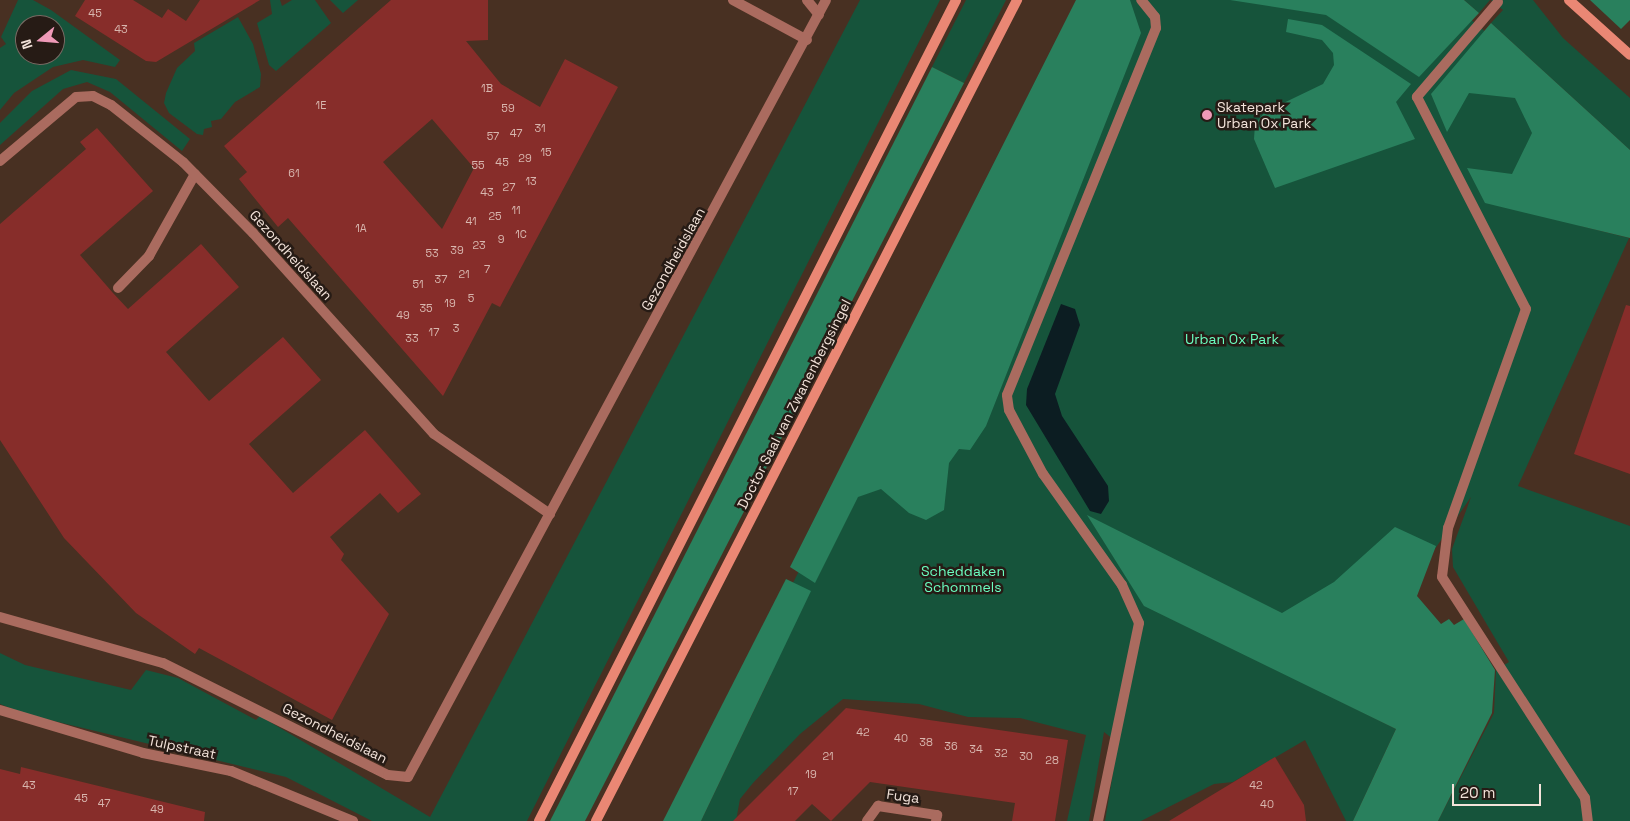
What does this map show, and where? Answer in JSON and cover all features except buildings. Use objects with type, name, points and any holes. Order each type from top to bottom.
[{"type":"main road","points":[[539,821],[956,0]]},
{"type":"main road","name":"Doctor Saal van Zwanenbergsingel","points":[[596,821],[1017,0]]},
{"type":"main road","points":[[1569,0],[1630,55]]},
{"type":"street","points":[[733,0],[807,40]]},
{"type":"street","points":[[808,0],[819,15]]},
{"type":"street","name":"Gezondheidslaan","points":[[0,616],[163,662],[388,775],[408,777],[807,40],[826,0]]},
{"type":"street","points":[[1098,821],[1139,623],[1122,585],[1043,474],[1009,410],[1007,395],[1156,28],[1156,17],[1141,0]]},
{"type":"street","points":[[1498,2],[1417,97],[1526,308],[1448,528],[1442,577],[1585,798],[1588,821]]},
{"type":"street","name":"Gezondheidslaan","points":[[0,161],[76,96],[93,96],[195,174],[434,434],[550,514]]},
{"type":"street","points":[[118,288],[149,256],[195,174]]},
{"type":"street","name":"Tulpstraat","points":[[0,710],[143,753],[231,771],[353,821]]},
{"type":"street","name":"Fuga","points":[[867,821],[878,806],[937,815],[936,821]]},
{"type":"green space","points":[[18,0],[33,0],[58,15],[15,15],[15,65],[62,65],[53,67],[14,93],[0,110],[0,48],[6,44],[1,37]]},
{"type":"green space","points":[[270,0],[280,0],[282,6],[292,0],[315,0],[331,23],[276,71],[269,65],[257,23],[272,14]]},
{"type":"green space","points":[[330,0],[358,0],[343,13]]},
{"type":"green space","points":[[860,0],[940,0],[527,821],[372,821],[286,777],[25,714],[0,704],[0,653],[25,665],[131,690],[146,670],[178,678],[256,720],[260,716],[430,817]]},
{"type":"green space","points":[[966,0],[1006,0],[964,83],[932,67]]},
{"type":"green space","points":[[1076,0],[1130,0],[1141,33],[986,426],[970,450],[959,449],[949,463],[944,510],[926,520],[909,513],[881,489],[858,497],[815,583],[790,567]]},
{"type":"green space","name":"Urban Ox Park","points":[[1087,0],[1448,0],[1522,63],[1581,226],[1629,238],[1518,486],[1630,526],[1630,821],[1438,821],[1494,713],[1496,670],[1509,662],[1453,567],[1452,549],[1471,497],[1332,697],[1396,729],[1353,821],[1346,821],[1305,740],[1233,782],[1214,784],[1141,821],[1105,821],[1118,743],[1104,732],[1089,821],[1067,821],[1086,735],[1020,718],[968,717],[919,704],[843,699],[800,734],[753,783],[740,799],[736,821],[701,821],[771,675],[748,672]]},
{"type":"green space","points":[[1230,0],[1464,0],[1479,13],[1419,77],[1326,15]]},
{"type":"green space","points":[[1464,0],[1490,0],[1479,13]]},
{"type":"green space","points":[[1491,0],[1533,0],[1563,38],[1630,98],[1630,150],[1491,23],[1503,10]]},
{"type":"green space","points":[[1590,0],[1630,0],[1630,20],[1621,29]]},
{"type":"green space","points":[[238,17],[253,44],[261,74],[260,87],[235,102],[221,119],[211,121],[212,127],[204,129],[203,135],[197,134],[169,113],[164,103],[166,93],[177,68],[195,51],[194,43]]},
{"type":"green space","points":[[1288,19],[1322,25],[1411,84],[1396,102],[1415,139],[1275,188],[1254,139],[1255,124],[1265,112],[1323,84],[1334,65],[1333,53],[1322,40],[1286,32]]},
{"type":"green space","points":[[65,20],[120,60],[115,67],[83,60],[65,64]]},
{"type":"green space","points":[[1491,23],[1630,150],[1630,238],[1485,203],[1467,168],[1512,174],[1532,133],[1515,98],[1469,93],[1447,132],[1431,94]]},
{"type":"green space","points":[[932,67],[964,83],[585,821],[550,821]]},
{"type":"green space","points":[[71,70],[116,79],[190,139],[182,151],[110,92],[87,82],[63,89],[0,145],[0,123],[32,91]]},
{"type":"green space","points":[[1087,515],[1282,613],[1334,582],[1395,527],[1436,546],[1417,596],[1441,624],[1449,619],[1454,625],[1464,619],[1495,670],[1492,713],[1438,821],[1353,821],[1396,729],[1144,606]]},
{"type":"green space","points":[[786,579],[811,591],[701,821],[663,821]]},
{"type":"shaded area","points":[[1061,304],[1075,309],[1080,325],[1055,394],[1062,416],[1108,486],[1109,501],[1101,514],[1090,511],[1026,405],[1027,389]]},
{"type":"place","name":"Skatepark Urban Ox Park","points":[[1207,115]]},
{"type":"park label","name":"Scheddaken Schommels","points":[[963,580]]}]
